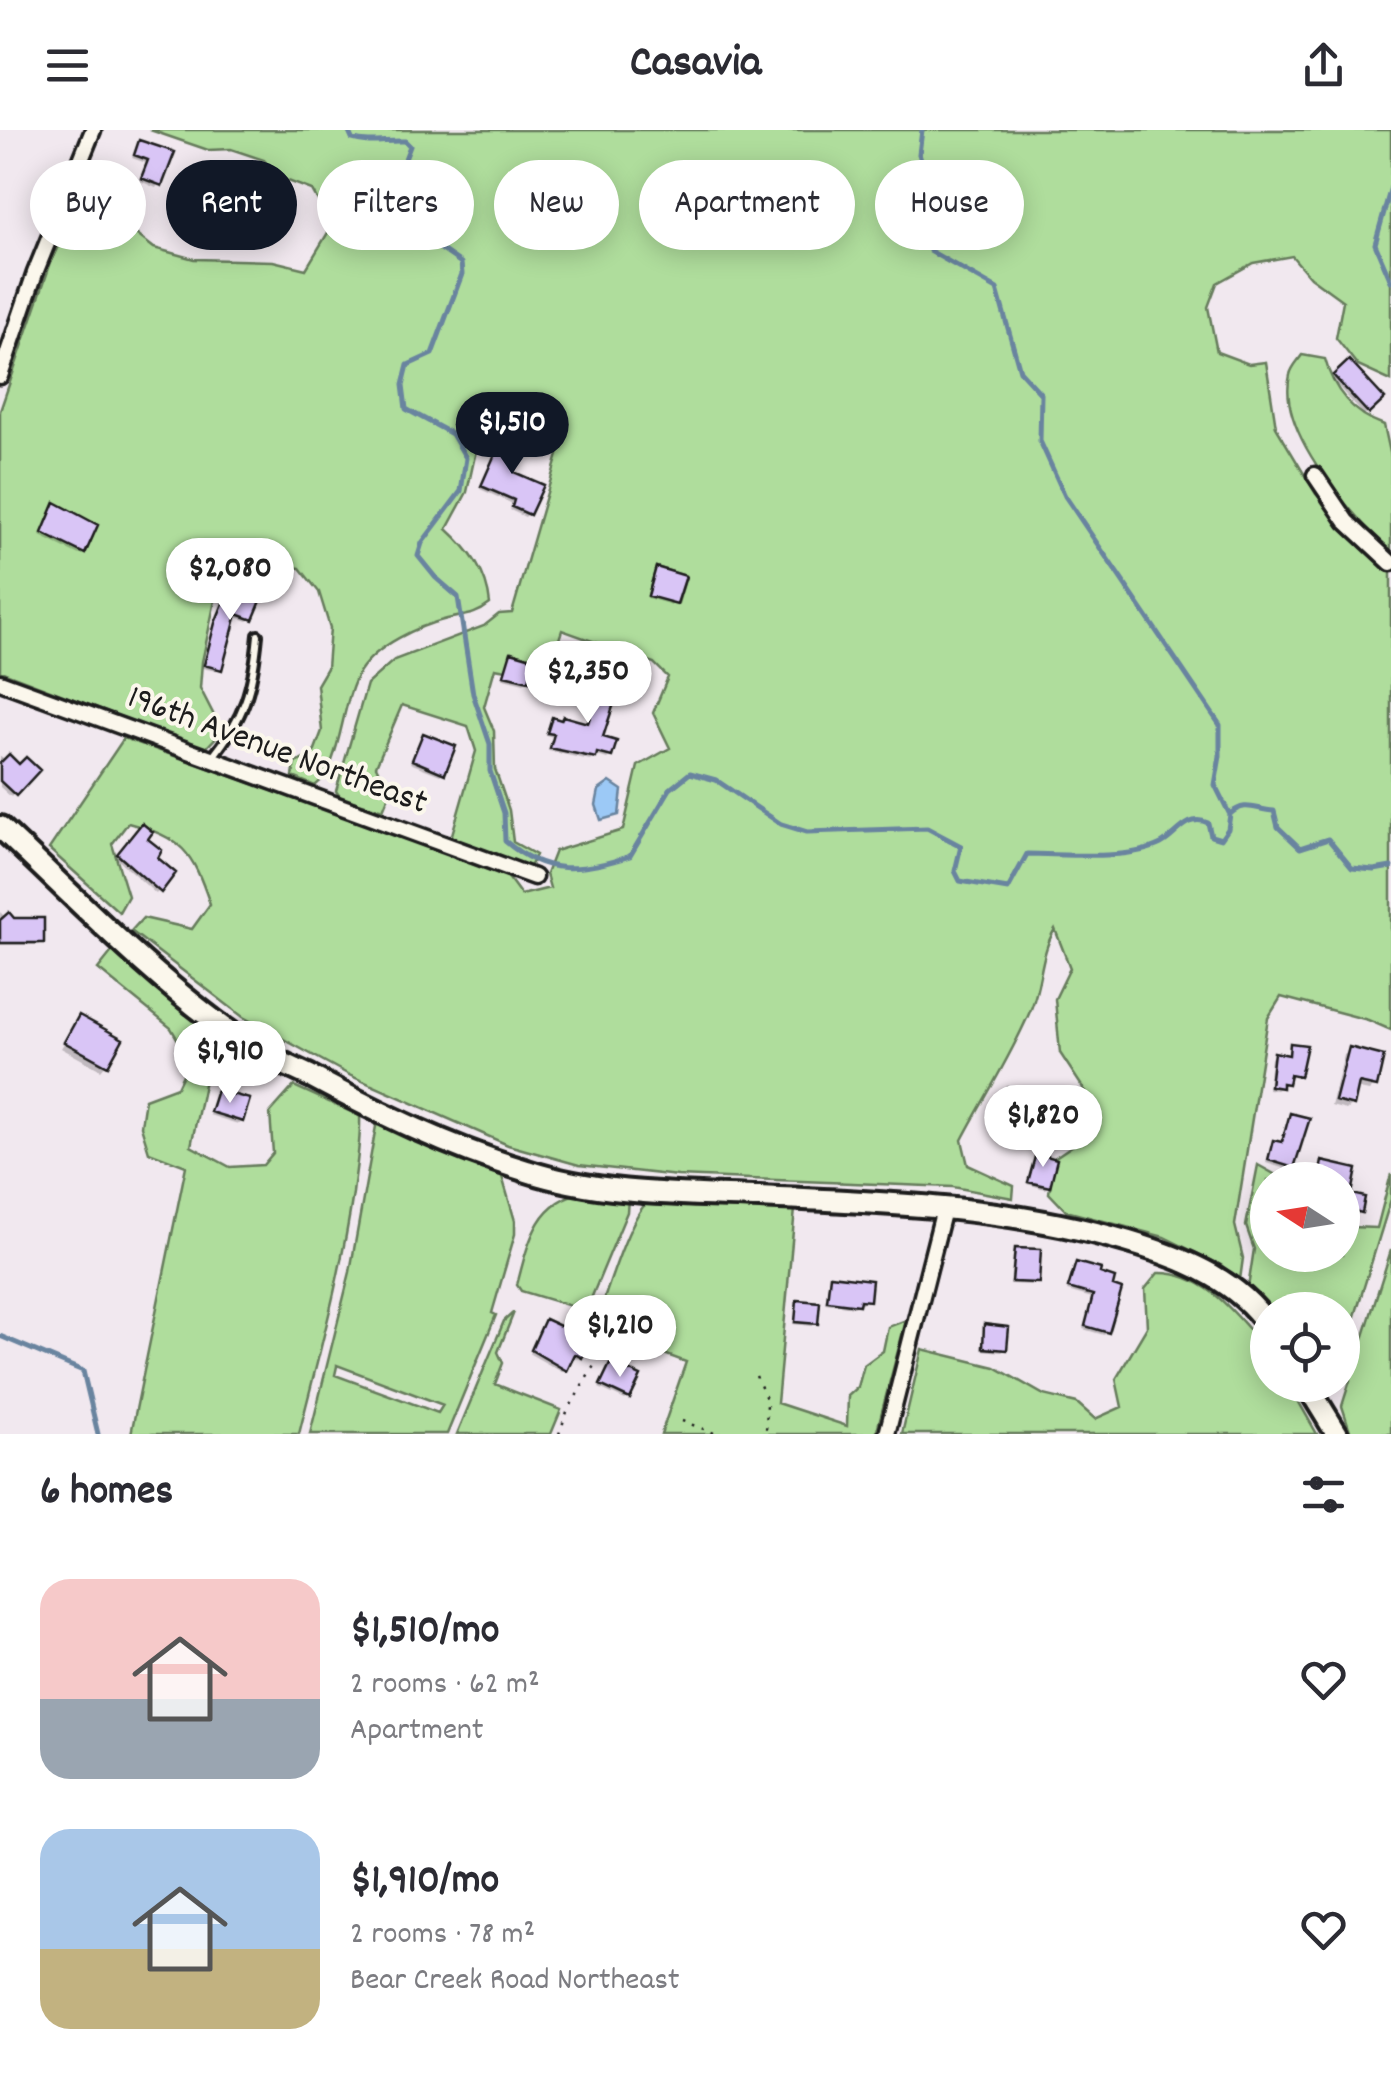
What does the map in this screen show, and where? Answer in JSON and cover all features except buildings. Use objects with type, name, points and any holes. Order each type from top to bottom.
[{"type":"street","points":[[0,376],[35,273],[93,130]]},
{"type":"street","points":[[1315,474],[1346,521],[1391,563]]},
{"type":"street","name":"196th Avenue Northeast","points":[[0,682],[534,877]]},
{"type":"street","points":[[0,827],[187,999],[241,1041],[421,1132],[530,1173],[579,1182],[684,1194],[944,1210],[1042,1222],[1113,1237],[1183,1259],[1228,1284],[1250,1307]]},
{"type":"street","points":[[887,1434],[944,1210]]},
{"type":"street","points":[[1318,1402],[1337,1434]]},
{"type":"lane","points":[[210,760],[242,714],[250,693],[258,635]]},
{"type":"path","points":[[559,1434],[567,1412],[606,1345]]},
{"type":"path","points":[[756,1376],[767,1401],[766,1434]]},
{"type":"path","points":[[682,1421],[717,1434]]},
{"type":"green space","points":[[150,130],[1391,130],[1391,381],[1358,366],[1336,338],[1343,301],[1310,277],[1292,256],[1253,263],[1217,283],[1208,307],[1217,352],[1249,364],[1266,362],[1276,427],[1316,494],[1391,573],[1391,1030],[1281,997],[1268,1018],[1235,1225],[1243,1258],[1240,1280],[1221,1265],[1164,1237],[1066,1211],[1049,1193],[1054,1158],[1085,1137],[1091,1100],[1060,1053],[1055,999],[1070,968],[1055,929],[1024,1026],[962,1140],[968,1165],[1014,1186],[1013,1198],[953,1187],[678,1176],[579,1165],[508,1145],[351,1076],[243,1017],[131,931],[143,918],[192,929],[210,904],[191,859],[173,841],[128,823],[112,844],[128,896],[119,912],[49,849],[124,738],[495,870],[507,876],[521,895],[550,888],[546,874],[555,851],[623,830],[638,766],[670,748],[653,713],[668,677],[654,663],[562,630],[551,664],[512,652],[506,670],[495,668],[484,707],[494,731],[495,769],[509,810],[513,842],[536,855],[529,869],[451,838],[476,751],[468,726],[402,705],[376,766],[390,793],[383,810],[341,798],[336,791],[367,684],[394,660],[484,626],[499,614],[512,613],[560,448],[556,416],[518,412],[479,437],[467,492],[447,529],[476,562],[490,604],[475,613],[411,632],[367,662],[353,684],[331,764],[315,786],[293,777],[295,763],[313,755],[322,731],[317,685],[327,668],[330,628],[319,592],[300,568],[258,563],[217,591],[200,688],[222,731],[205,749],[0,671],[0,411],[56,250],[146,250],[146,242],[154,248],[194,259],[273,261],[306,269],[317,250],[474,250],[474,160],[317,160],[317,199],[312,190],[297,184],[297,160],[264,160],[231,149],[208,150]],"holes":[[[656,567],[686,576],[678,603],[648,595]]]},
{"type":"green space","points":[[1302,355],[1325,359],[1346,400],[1384,425],[1391,457],[1391,553],[1339,495],[1306,447],[1289,398],[1290,375]]},
{"type":"green space","points":[[118,944],[184,1010],[255,1067],[246,1080],[220,1062],[206,1075],[191,1146],[230,1167],[263,1165],[273,1153],[270,1113],[294,1086],[360,1116],[357,1164],[342,1254],[299,1434],[131,1434],[186,1166],[149,1152],[141,1126],[145,1099],[177,1087],[190,1060],[171,1028],[98,969]]},
{"type":"green space","points":[[381,1121],[501,1173],[515,1221],[515,1234],[492,1313],[496,1315],[447,1434],[310,1434],[350,1272],[376,1126]],"holes":[[[337,1365],[443,1405],[438,1413],[335,1375]]]},
{"type":"green space","points":[[1391,1174],[1391,1199],[1360,1300],[1360,1292],[1252,1292],[1248,1288],[1250,1272],[1360,1272],[1360,1227],[1377,1228]]},
{"type":"green space","points":[[584,1192],[628,1198],[627,1212],[583,1318],[571,1306],[521,1291],[517,1285],[530,1240],[545,1214],[555,1204]]},
{"type":"green space","points":[[648,1202],[795,1209],[777,1403],[847,1426],[848,1396],[858,1387],[864,1365],[883,1351],[888,1327],[906,1320],[876,1434],[661,1434],[686,1362],[594,1328],[625,1241]]},
{"type":"green space","points":[[1250,1206],[1250,1238],[1246,1226]]},
{"type":"green space","points":[[1391,1250],[1391,1434],[1351,1434],[1342,1406],[1343,1402],[1360,1402],[1360,1349]]},
{"type":"green space","points":[[1158,1273],[1176,1275],[1192,1280],[1220,1299],[1250,1330],[1250,1402],[1299,1402],[1317,1434],[902,1434],[922,1349],[995,1367],[1044,1395],[1077,1403],[1095,1419],[1122,1407],[1116,1379],[1147,1327],[1145,1289]]},
{"type":"green space","points":[[514,1312],[498,1352],[503,1363],[495,1384],[561,1410],[551,1434],[457,1434],[504,1321]]},
{"type":"water","points":[[610,782],[622,790],[619,815],[601,820],[596,805],[599,790]]},
{"type":"waterway","points":[[348,130],[352,139],[359,141],[405,141],[410,146],[400,172],[367,185],[352,204],[348,218],[354,234],[373,238],[406,225],[425,224],[429,241],[461,263],[462,274],[432,354],[408,365],[403,385],[406,409],[452,434],[466,458],[461,491],[422,543],[418,556],[458,597],[473,694],[490,744],[490,771],[504,813],[505,841],[520,852],[564,868],[630,856],[670,789],[690,773],[716,780],[781,824],[807,832],[927,828],[961,846],[955,871],[960,881],[1008,889],[1027,854],[1131,853],[1161,844],[1194,821],[1208,823],[1211,836],[1221,839],[1228,829],[1230,814],[1246,807],[1274,811],[1278,827],[1300,848],[1328,839],[1352,868],[1391,867]]},
{"type":"waterway","points":[[922,130],[919,154],[931,192],[930,251],[997,289],[1020,371],[1041,394],[1040,441],[1065,496],[1220,725],[1215,785],[1229,813]]},
{"type":"waterway","points":[[1391,187],[1375,244],[1391,281]]},
{"type":"waterway","points":[[0,1336],[83,1371],[98,1434]]}]
